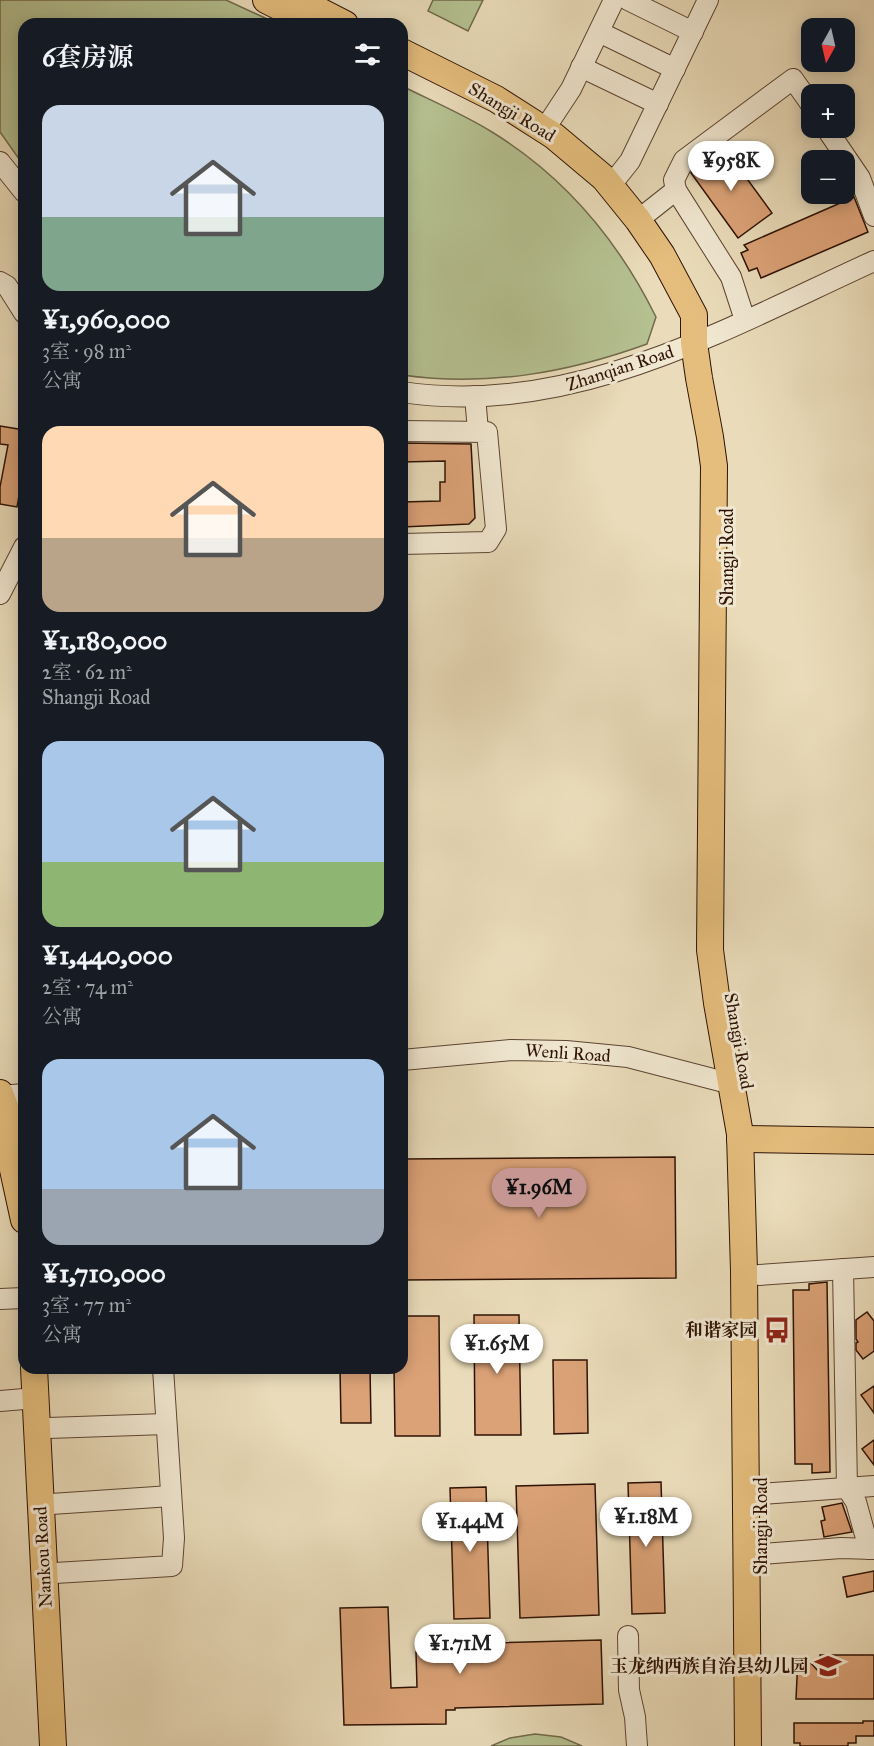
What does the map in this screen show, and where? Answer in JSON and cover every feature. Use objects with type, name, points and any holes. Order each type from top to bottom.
[{"type":"main road","points":[[266,0],[302,18]]},
{"type":"main road","points":[[297,0],[333,18]]},
{"type":"main road","name":"Shangji Road","points":[[408,55],[496,99],[580,156],[611,185],[638,219],[662,255],[694,315],[694,343],[714,466],[710,950],[720,1021],[738,1116],[748,1144],[759,1275],[763,1746]]},
{"type":"main road","name":"Shangji Road","points":[[408,71],[509,123],[546,147],[594,187],[620,219],[650,263],[712,374],[728,465],[724,949],[737,1038],[752,1114],[748,1144],[744,1271],[748,1746]]},
{"type":"main road","points":[[8,1094],[18,1136]]},
{"type":"main road","points":[[0,1122],[18,1191]]},
{"type":"main road","points":[[748,1144],[874,1141]]},
{"type":"main road","points":[[748,1144],[874,1151]]},
{"type":"main road","name":"Nankou Road","points":[[34,1374],[52,1746]]},
{"type":"main road","name":"Nankou Road","points":[[45,1374],[64,1746]]},
{"type":"street","points":[[544,130],[571,89],[614,0]]},
{"type":"street","points":[[628,0],[660,7],[693,32]]},
{"type":"street","points":[[611,185],[630,161],[708,0]]},
{"type":"street","points":[[599,32],[675,69]]},
{"type":"street","points":[[581,67],[658,104]]},
{"type":"street","points":[[745,320],[731,277],[676,190],[674,180],[684,160],[793,79],[801,90]]},
{"type":"street","points":[[833,138],[860,178],[874,216]]},
{"type":"street","points":[[0,162],[18,184]]},
{"type":"street","points":[[638,219],[676,190]]},
{"type":"street","name":"Zhanqian Road","points":[[408,393],[475,396],[525,393],[585,382],[694,343],[874,261]]},
{"type":"street","points":[[0,282],[7,286],[18,304]]},
{"type":"street","points":[[475,396],[478,432]]},
{"type":"street","points":[[408,431],[487,432],[496,529],[488,542],[408,544]]},
{"type":"street","points":[[0,594],[18,560]]},
{"type":"street","name":"Wenli Road","points":[[408,1059],[511,1050],[566,1051],[628,1058],[732,1084]]},
{"type":"street","points":[[759,1275],[874,1267]]},
{"type":"street","points":[[761,1554],[841,1548],[871,1549],[856,1502],[847,1488],[843,1269]]},
{"type":"street","points":[[0,1299],[18,1298]]},
{"type":"street","points":[[54,1573],[172,1566],[174,1538],[163,1374]]},
{"type":"street","points":[[0,1401],[36,1398]]},
{"type":"street","points":[[48,1428],[166,1424]]},
{"type":"street","points":[[760,1494],[874,1486]]},
{"type":"street","points":[[51,1504],[171,1496]]},
{"type":"street","points":[[628,1636],[629,1690],[635,1717],[637,1746]]},
{"type":"green space","points":[[0,0],[226,0],[265,18],[18,18],[18,158],[0,132]]},
{"type":"green space","points":[[433,0],[483,0],[468,31],[428,11]]},
{"type":"green space","points":[[408,89],[459,113],[492,132],[543,169],[566,190],[607,236],[625,262],[656,317],[647,344],[587,363],[557,370],[496,378],[408,376]]},
{"type":"green space","points":[[535,1734],[561,1737],[582,1746],[491,1746],[510,1738]]},
{"type":"building","points":[[723,146],[772,213],[738,238],[691,173],[694,167]]},
{"type":"building","points":[[855,200],[868,232],[761,278],[757,268],[749,271],[741,253],[748,250],[744,245],[838,204],[855,204]]},
{"type":"building","points":[[0,426],[18,429],[17,507],[0,504],[0,487],[8,445],[0,444]]},
{"type":"building","points":[[408,443],[471,444],[475,518],[469,524],[408,527],[408,502],[440,501],[440,482],[445,482],[445,461],[408,462]]},
{"type":"building","points":[[675,1157],[676,1278],[408,1280],[408,1159]]},
{"type":"building","points":[[827,1282],[830,1472],[812,1473],[812,1464],[795,1464],[793,1290],[809,1290],[809,1284]]},
{"type":"building","points":[[867,1312],[874,1321],[874,1351],[863,1359],[856,1350],[858,1342],[856,1320]]},
{"type":"building","points":[[474,1315],[519,1315],[521,1435],[475,1435]]},
{"type":"building","points":[[408,1316],[439,1316],[440,1436],[395,1436],[394,1374],[408,1374]]},
{"type":"building","points":[[553,1360],[587,1360],[588,1433],[554,1434]]},
{"type":"building","points":[[340,1374],[370,1374],[371,1423],[341,1423]]},
{"type":"building","points":[[874,1386],[874,1413],[861,1395]]},
{"type":"building","points":[[874,1440],[874,1465],[862,1449]]},
{"type":"building","points":[[661,1482],[665,1613],[632,1614],[628,1483]]},
{"type":"building","points":[[595,1484],[599,1615],[520,1618],[516,1486]]},
{"type":"building","points":[[486,1487],[490,1618],[454,1619],[450,1488]]},
{"type":"building","points":[[842,1503],[852,1532],[824,1537],[821,1521],[825,1520],[822,1507]]},
{"type":"building","points":[[874,1571],[874,1591],[847,1597],[843,1577]]},
{"type":"building","points":[[388,1607],[391,1688],[417,1687],[416,1652],[453,1651],[453,1644],[601,1640],[603,1704],[455,1708],[455,1710],[446,1710],[446,1724],[344,1725],[340,1608]]},
{"type":"building","points":[[820,1655],[874,1655],[874,1699],[796,1699],[798,1657],[805,1657],[821,1674]]},
{"type":"building","points":[[863,1721],[874,1721],[874,1736],[856,1736],[856,1743],[848,1743],[848,1746],[800,1746],[800,1743],[794,1743],[794,1723],[863,1723]]},
{"type":"place","name":"和谐家园","points":[[777,1330]]},
{"type":"place","name":"玉龙纳西族自治县幼儿园","points":[[828,1666]]}]
